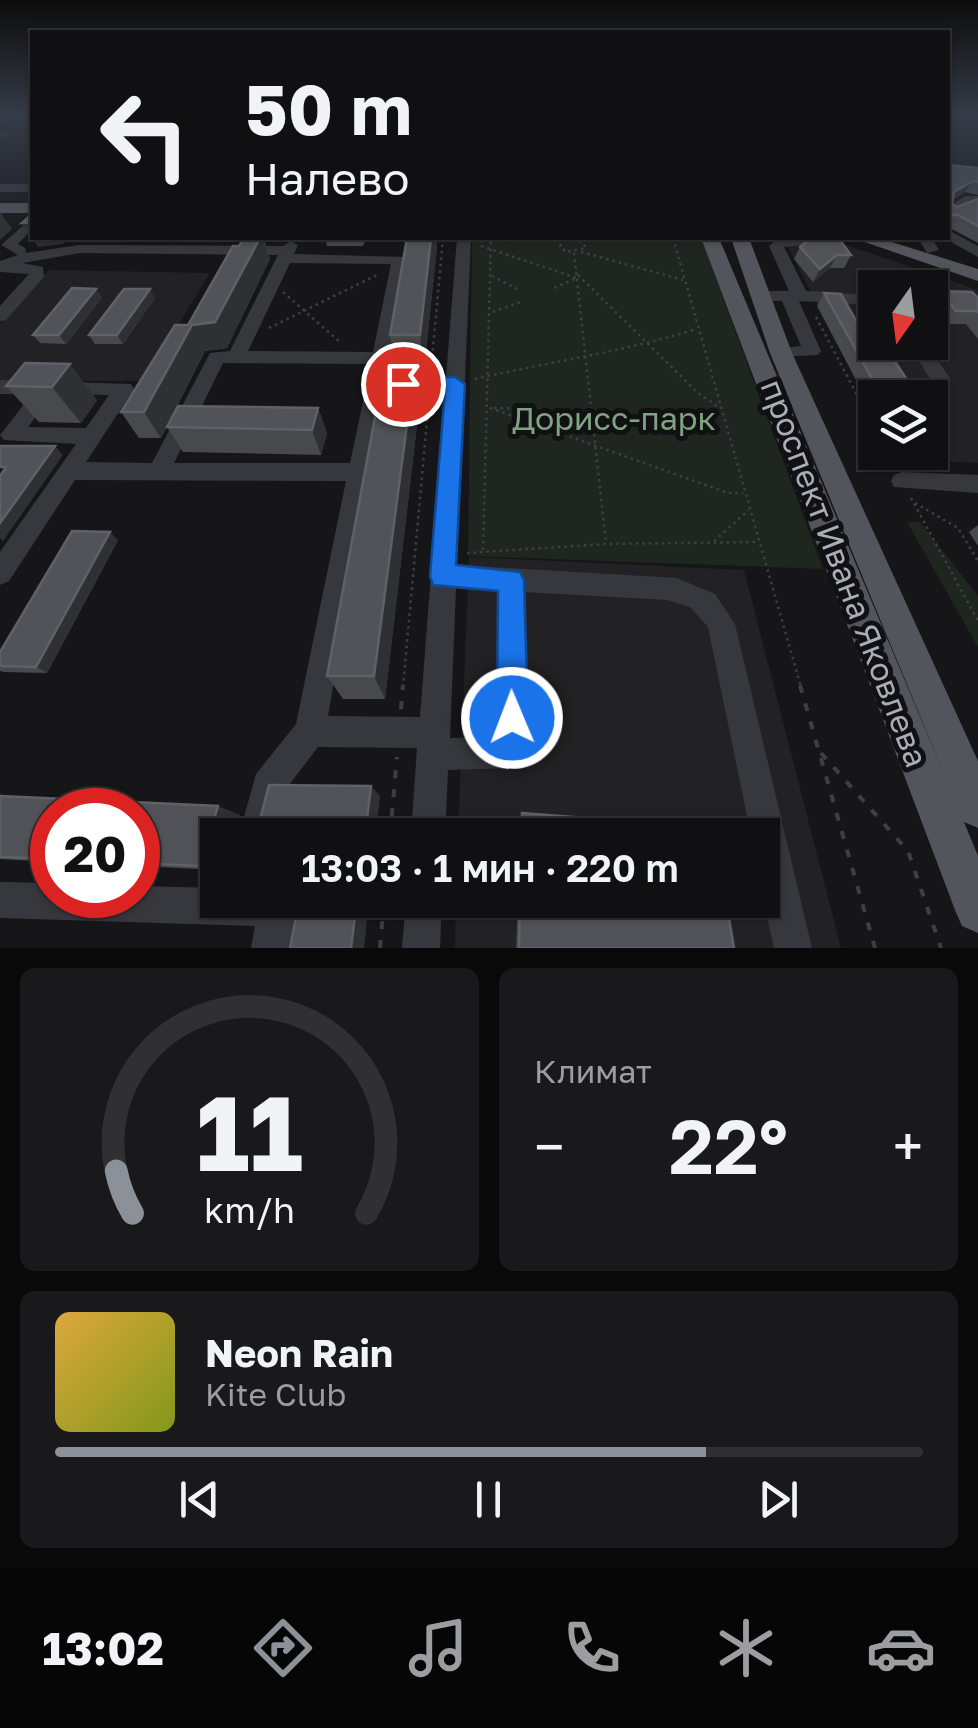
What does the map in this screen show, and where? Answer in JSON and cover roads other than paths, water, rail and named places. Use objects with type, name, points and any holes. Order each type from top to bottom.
[{"type":"main road","points":[[0,197],[30,197]]},
{"type":"main road","points":[[0,208],[30,222]]},
{"type":"main road","name":"проспект Ивана Яковлева","points":[[711,240],[978,910]]},
{"type":"main road","name":"проспект Ивана Яковлева","points":[[741,240],[782,296],[781,353],[978,807]]},
{"type":"main road","points":[[868,240],[978,275]]},
{"type":"main road","points":[[928,244],[978,265]]},
{"type":"street","points":[[0,188],[30,188]]},
{"type":"street","points":[[950,206],[977,192]]},
{"type":"street","points":[[0,224],[30,223]]},
{"type":"street","points":[[8,261],[30,226]]},
{"type":"street","points":[[957,234],[978,252]]},
{"type":"street","points":[[811,240],[784,240],[776,246],[782,296],[858,299]]},
{"type":"street","points":[[429,818],[443,576],[443,384],[470,241]]},
{"type":"street","points":[[8,261],[54,258],[79,249],[289,249],[399,264],[368,358],[376,384],[310,731],[268,786],[260,818]]},
{"type":"street","points":[[240,348],[289,249]]},
{"type":"street","points":[[0,316],[36,277],[37,270],[8,261]]},
{"type":"street","points":[[158,472],[217,357],[240,348],[368,358]]},
{"type":"street","points":[[928,360],[940,377]]},
{"type":"street","points":[[376,384],[443,384]]},
{"type":"street","points":[[0,387],[124,389],[2,566]]},
{"type":"street","points":[[6,438],[47,388]]},
{"type":"street","points":[[6,438],[91,436]]},
{"type":"street","points":[[67,471],[358,472]]},
{"type":"street","points":[[908,491],[978,484]]},
{"type":"street","points":[[443,576],[667,588],[694,594],[712,606],[721,624],[793,948]]},
{"type":"street","points":[[310,731],[399,732],[432,744],[512,752],[511,580]]},
{"type":"street","points":[[0,900],[200,903]]},
{"type":"street","points":[[270,948],[275,918]]},
{"type":"street","points":[[421,948],[423,918]]},
{"type":"park label","name":"Дорисс-парк","points":[[614,418]]}]
